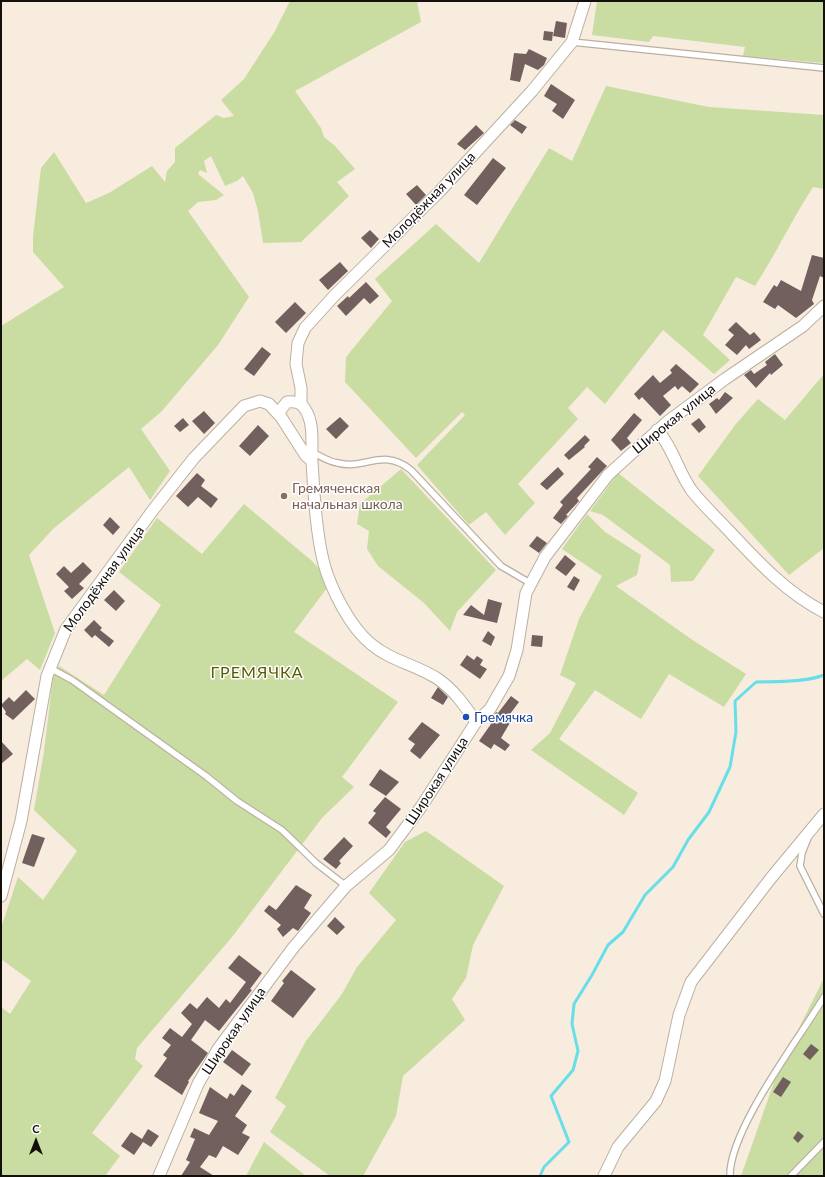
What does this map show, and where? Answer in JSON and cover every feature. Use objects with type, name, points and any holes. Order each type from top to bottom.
[{"type":"street","name":"Молодёжная улица","points":[[301,404],[301,388],[296,364],[298,343],[305,328],[334,296],[462,167],[532,91],[572,42],[585,1]]},
{"type":"street","name":"Широкая улица","points":[[160,1176],[198,1084],[218,1049],[293,948],[346,886],[389,850],[421,807],[476,722],[490,709],[509,676],[517,650],[522,612],[530,583],[545,557],[608,475],[657,430],[726,379],[803,326],[824,306]]},
{"type":"street","name":"Молодёжная улица","points":[[1,896],[22,821],[32,768],[41,704],[50,668],[66,629],[153,510],[194,458],[244,406],[260,401],[269,404],[281,417],[306,456],[312,456]]},
{"type":"street","points":[[281,417],[279,412],[287,402],[295,401],[301,404],[306,410],[310,424],[323,561],[327,574],[347,613],[370,644],[386,655],[437,678],[450,688],[461,700],[476,722]]},
{"type":"street","points":[[657,430],[664,437],[692,490],[707,507],[771,574],[802,598],[824,612]]},
{"type":"street","points":[[604,1176],[618,1147],[656,1101],[665,1082],[679,1015],[692,982],[771,878],[824,814]]},
{"type":"lane","points":[[572,42],[824,68]]},
{"type":"lane","points":[[312,456],[337,463],[351,464],[387,459],[402,462],[412,470],[501,566],[530,583]]},
{"type":"lane","points":[[50,668],[72,680],[206,776],[237,801],[282,830],[316,863],[346,886]]},
{"type":"lane","points":[[813,827],[802,853],[800,866],[824,914]]},
{"type":"lane","points":[[730,1176],[736,1146],[757,1102],[824,997]]},
{"type":"lane","points":[[791,1176],[824,1142]]},
{"type":"green space","points":[[290,1],[417,1],[421,22],[295,91],[321,128],[324,137],[335,146],[355,169],[337,182],[349,196],[301,242],[263,243],[258,211],[253,193],[243,176],[237,181],[225,186],[211,156],[204,161],[207,173],[200,170],[198,174],[224,195],[216,200],[198,202],[188,211],[249,297],[218,345],[162,411],[141,429],[170,471],[150,500],[129,467],[53,529],[29,555],[55,633],[40,670],[27,659],[1,681],[1,326],[64,287],[33,252],[33,236],[41,168],[54,152],[86,203],[109,193],[152,166],[165,182],[167,171],[175,162],[175,148],[216,115],[224,118],[234,116],[221,100],[244,79],[275,31]]},
{"type":"green space","points":[[597,1],[824,1],[824,63],[743,56],[745,47],[653,36],[649,42],[592,35]]},
{"type":"green space","points":[[606,86],[709,107],[824,115],[824,189],[813,187],[755,286],[736,277],[703,335],[730,360],[714,374],[663,330],[605,404],[587,387],[568,408],[578,419],[518,484],[535,503],[505,535],[486,512],[469,525],[417,465],[465,415],[462,412],[416,458],[345,382],[346,357],[392,301],[375,279],[436,224],[479,263],[549,148],[572,161]]},
{"type":"green space","points":[[824,374],[824,548],[789,575],[698,476],[735,425],[758,399],[785,420]]},
{"type":"green space","points":[[401,469],[496,570],[457,612],[450,631],[424,603],[378,566],[367,549],[369,531],[357,524],[360,504]]},
{"type":"green space","points":[[618,473],[715,550],[693,581],[671,582],[670,565],[603,515],[590,511]]},
{"type":"green space","points":[[244,504],[312,561],[323,573],[327,588],[294,632],[398,702],[342,777],[354,787],[322,818],[232,937],[137,1048],[135,1059],[143,1066],[92,1133],[120,1156],[105,1176],[1,1176],[1,1007],[10,1014],[31,981],[1,959],[1,928],[18,877],[43,900],[77,851],[34,810],[44,751],[53,677],[59,666],[104,695],[161,605],[119,572],[157,518],[202,554]]},
{"type":"green space","points":[[587,514],[605,532],[641,555],[637,575],[616,586],[691,639],[746,674],[724,707],[669,674],[641,719],[595,690],[559,739],[638,793],[624,815],[531,750],[550,733],[576,683],[560,675],[579,619],[602,576],[562,549]]},
{"type":"green space","points":[[426,831],[504,886],[473,945],[466,978],[452,999],[465,1020],[403,1076],[396,1116],[363,1176],[330,1176],[270,1132],[286,1106],[275,1098],[306,1041],[342,994],[357,967],[396,920],[369,893],[405,842]]},
{"type":"green space","points":[[824,978],[824,1176],[741,1176],[779,1068]]},
{"type":"green space","points":[[264,1142],[306,1176],[246,1176]]},
{"type":"building","points":[[556,21],[567,23],[565,38],[553,36]]},
{"type":"building","points":[[544,31],[553,32],[552,41],[543,40]]},
{"type":"building","points":[[529,49],[547,58],[544,65],[538,70],[525,64],[520,82],[510,80],[514,53],[526,54]]},
{"type":"building","points":[[551,84],[575,100],[563,119],[552,111],[557,104],[544,96]]},
{"type":"building","points":[[515,120],[527,127],[522,134],[510,125]]},
{"type":"building","points":[[476,125],[484,133],[465,150],[457,144]]},
{"type":"building","points":[[493,158],[506,168],[477,205],[464,195]]},
{"type":"building","points":[[417,185],[426,195],[416,205],[406,194]]},
{"type":"building","points":[[370,230],[379,239],[371,248],[361,238]]},
{"type":"building","points":[[812,255],[824,258],[824,278],[820,276],[812,300],[814,304],[796,318],[778,305],[775,309],[763,302],[774,285],[777,287],[781,280],[801,291]]},
{"type":"building","points":[[340,262],[348,271],[328,290],[319,280]]},
{"type":"building","points":[[366,282],[379,296],[370,304],[364,298],[346,316],[337,306],[348,296],[349,298]]},
{"type":"building","points":[[295,302],[306,313],[286,333],[275,322]]},
{"type":"building","points":[[736,322],[750,335],[754,332],[761,340],[749,349],[746,345],[737,355],[725,345],[734,335],[728,330]]},
{"type":"building","points":[[262,347],[271,354],[254,376],[244,369]]},
{"type":"building","points":[[775,354],[783,365],[771,375],[770,373],[756,388],[744,375],[751,370],[754,374],[767,365],[765,362]]},
{"type":"building","points":[[676,364],[699,384],[690,393],[682,386],[678,390],[675,386],[663,396],[671,405],[660,416],[642,397],[639,400],[634,394],[653,375],[660,383],[672,373],[670,370]]},
{"type":"building","points":[[725,392],[733,398],[716,414],[709,404],[717,398],[719,400]]},
{"type":"building","points":[[204,411],[215,423],[204,434],[192,421]]},
{"type":"building","points":[[634,413],[642,420],[627,438],[631,443],[621,451],[611,440]]},
{"type":"building","points":[[340,417],[349,426],[336,439],[326,429]]},
{"type":"building","points":[[183,418],[189,425],[180,432],[174,426]]},
{"type":"building","points":[[699,418],[706,427],[699,433],[691,424]]},
{"type":"building","points":[[258,425],[269,436],[250,456],[239,446]]},
{"type":"building","points":[[585,435],[590,440],[584,446],[585,447],[569,460],[564,455]]},
{"type":"building","points":[[597,457],[607,466],[577,498],[579,501],[566,515],[568,516],[561,524],[553,518],[563,505],[560,502],[591,469],[588,467]]},
{"type":"building","points":[[558,467],[564,474],[547,490],[540,484]]},
{"type":"building","points":[[197,473],[205,480],[201,486],[218,499],[211,508],[198,497],[188,507],[176,496]]},
{"type":"building","points":[[110,517],[120,527],[113,535],[103,525]]},
{"type":"building","points":[[537,536],[547,543],[539,553],[529,546]]},
{"type":"building","points":[[565,555],[576,564],[566,576],[555,568]]},
{"type":"building","points":[[83,562],[92,571],[79,584],[84,588],[72,599],[64,591],[69,587],[56,574],[64,566],[71,573]]},
{"type":"building","points":[[574,576],[580,580],[574,591],[567,587]]},
{"type":"building","points":[[114,590],[125,601],[116,611],[104,600]]},
{"type":"building","points":[[488,599],[502,603],[497,623],[463,615],[471,605],[484,615]]},
{"type":"building","points":[[94,620],[102,628],[100,630],[114,641],[109,647],[95,635],[92,638],[84,630]]},
{"type":"building","points":[[488,631],[495,637],[491,646],[482,641]]},
{"type":"building","points":[[532,635],[543,636],[542,647],[531,646]]},
{"type":"building","points":[[467,655],[474,660],[477,656],[483,660],[480,665],[487,669],[480,679],[460,665]]},
{"type":"building","points":[[438,687],[448,697],[443,705],[431,698]]},
{"type":"building","points":[[26,690],[35,699],[13,720],[5,714],[6,712],[1,705],[9,697],[14,702]]},
{"type":"building","points":[[511,696],[519,702],[507,718],[511,721],[501,738],[510,745],[505,751],[494,744],[491,749],[479,741],[491,724],[490,723],[496,712],[498,713]]},
{"type":"building","points":[[422,722],[440,735],[420,759],[410,751],[415,744],[408,739]]},
{"type":"building","points":[[1,741],[13,754],[1,764]]},
{"type":"building","points":[[380,769],[399,782],[386,796],[369,785]]},
{"type":"building","points":[[385,797],[401,809],[386,827],[391,832],[386,838],[368,823],[376,813],[373,811]]},
{"type":"building","points":[[32,834],[45,838],[34,867],[22,863]]},
{"type":"building","points":[[344,837],[353,846],[339,861],[341,863],[336,869],[323,859]]},
{"type":"building","points":[[296,885],[312,895],[304,908],[311,913],[298,931],[293,928],[283,937],[277,929],[281,925],[264,911],[269,905],[276,910]]},
{"type":"building","points":[[335,917],[345,927],[337,935],[327,926]]},
{"type":"building","points":[[239,955],[262,973],[250,989],[252,990],[219,1031],[205,1020],[191,1040],[208,1053],[188,1081],[189,1082],[182,1095],[154,1076],[167,1058],[163,1055],[171,1045],[162,1038],[170,1028],[182,1037],[192,1024],[181,1013],[190,1003],[197,1009],[207,997],[219,1008],[226,999],[230,1003],[246,982],[228,968]]},
{"type":"building","points":[[291,970],[316,989],[293,1018],[271,1001],[284,983],[282,981]]},
{"type":"building","points":[[811,1044],[819,1050],[810,1060],[803,1054]]},
{"type":"building","points":[[232,1050],[251,1064],[242,1076],[223,1062]]},
{"type":"building","points":[[783,1077],[791,1082],[781,1097],[773,1092]]},
{"type":"building","points":[[242,1084],[252,1091],[235,1116],[247,1125],[242,1133],[250,1137],[238,1155],[223,1146],[216,1158],[209,1155],[200,1167],[214,1176],[181,1176],[190,1162],[186,1160],[195,1139],[190,1137],[194,1128],[209,1135],[218,1121],[199,1113],[210,1087],[227,1099],[230,1093],[234,1096]]},
{"type":"building","points":[[148,1129],[159,1136],[151,1147],[143,1142],[134,1155],[121,1146],[131,1132],[142,1139]]},
{"type":"building","points":[[798,1131],[804,1136],[798,1143],[793,1138]]},
{"type":"waterway","points":[[540,1176],[544,1167],[569,1142],[551,1096],[573,1070],[578,1051],[572,1024],[574,1004],[608,945],[623,932],[645,895],[673,867],[688,840],[709,812],[730,767],[736,732],[735,701],[756,682],[781,682],[809,679],[824,675]]},
{"type":"place","name":"Гремяченская начальная школа","points":[[284,496]]},
{"type":"place","name":"Гремячка","points":[[466,717]]},
{"type":"district","name":"ГРЕМЯЧКА","points":[[257,673]]}]
